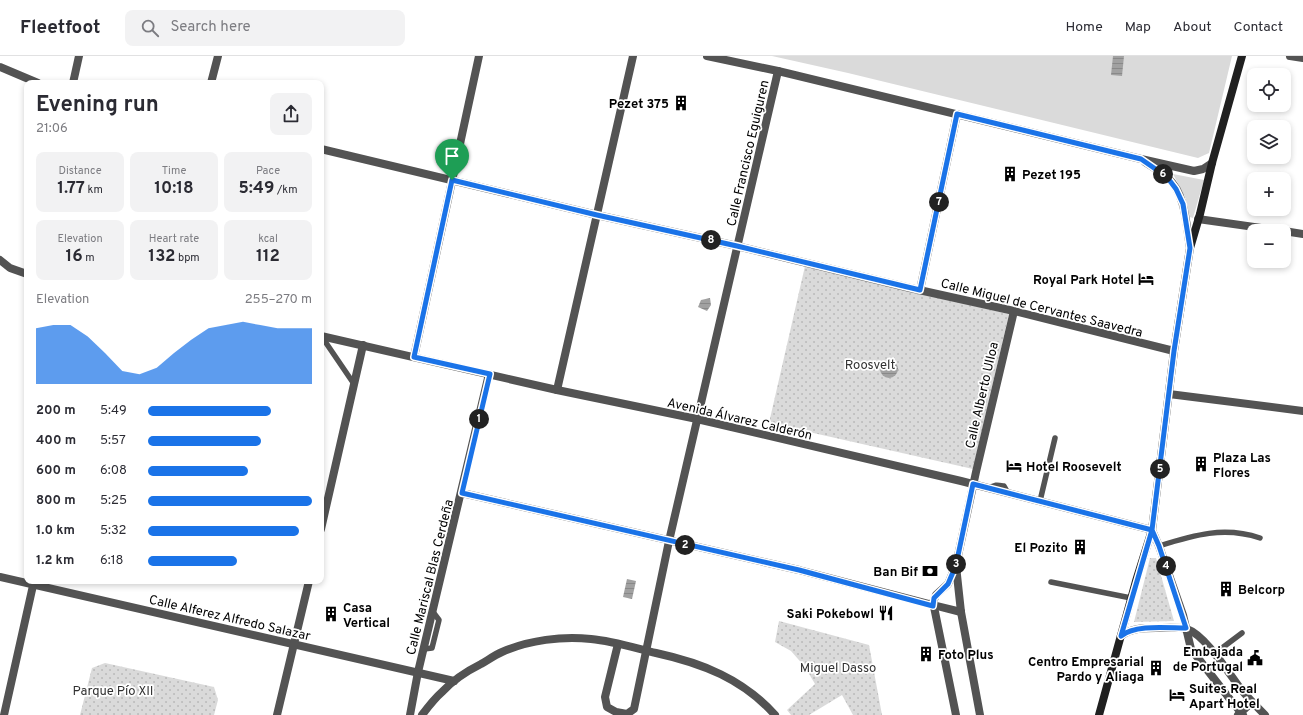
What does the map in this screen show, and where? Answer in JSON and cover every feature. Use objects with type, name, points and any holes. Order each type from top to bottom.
[{"type":"main road","points":[[1099,715],[1152,530],[1174,351],[1190,248],[1242,56]]},
{"type":"street","points":[[74,80],[79,56]]},
{"type":"street","points":[[213,80],[218,56]]},
{"type":"street","points":[[414,357],[479,56]]},
{"type":"street","points":[[557,390],[633,56]]},
{"type":"street","points":[[707,56],[778,71],[1141,159],[1194,170],[1203,169],[1212,163]]},
{"type":"street","points":[[1290,56],[1303,58]]},
{"type":"street","points":[[0,68],[30,80]]},
{"type":"street","name":"Calle Francisco Eguiguren","points":[[618,644],[605,697],[607,707],[616,712],[627,714],[634,709],[669,541],[778,71]]},
{"type":"street","points":[[920,290],[957,114]]},
{"type":"street","name":"Calle Miguel de Cervantes Saavedra","points":[[324,150],[597,215],[1014,311],[1174,351]]},
{"type":"street","points":[[1141,159],[1167,177],[1176,189],[1183,204],[1190,248]]},
{"type":"street","points":[[1198,219],[1247,226]]},
{"type":"street","points":[[1291,232],[1303,234]]},
{"type":"street","points":[[0,260],[10,268],[24,273]]},
{"type":"street","name":"Calle Alberto Ulloa","points":[[956,565],[973,484],[1014,311]]},
{"type":"street","name":"Avenida Álvarez Calderón","points":[[324,337],[557,390],[697,419],[973,484],[1152,530]]},
{"type":"street","points":[[324,502],[355,385],[363,345]]},
{"type":"street","name":"Calle Mariscal Blas Cerdeña","points":[[410,715],[418,672],[490,374]]},
{"type":"street","points":[[1169,394],[1303,411]]},
{"type":"street","points":[[462,493],[799,570],[933,606],[962,612]]},
{"type":"street","points":[[1152,530],[1159,546],[1186,628],[1191,649],[1240,714],[1252,702]]},
{"type":"street","points":[[956,565],[948,584],[934,598],[933,606],[956,715]]},
{"type":"street","points":[[956,565],[962,612],[980,715]]},
{"type":"street","name":"Calle Alferez Alfredo Salazar","points":[[0,577],[24,581]]},
{"type":"street","points":[[4,715],[34,584]]},
{"type":"street","name":"Calle Alferez Alfredo Salazar","points":[[38,584],[454,681]]},
{"type":"street","points":[[277,715],[308,584]]},
{"type":"street","points":[[1121,636],[1125,632],[1132,630],[1186,628],[1204,640],[1241,689],[1265,715]]},
{"type":"street","points":[[422,715],[441,692],[454,681],[471,669],[502,652],[523,645],[556,638],[571,638],[591,639],[647,650],[716,671],[735,681],[754,695],[775,715]]},
{"type":"street","points":[[1229,698],[1241,689]]},
{"type":"lane","points":[[324,340],[355,385]]},
{"type":"lane","points":[[1040,501],[1055,438]]},
{"type":"lane","points":[[1159,546],[1209,532],[1247,533],[1260,538]]},
{"type":"lane","points":[[1050,582],[1132,598]]},
{"type":"lane","points":[[1214,654],[1242,633]]},
{"type":"green space","points":[[772,56],[1232,56],[1209,153],[1198,158]]},
{"type":"green space","points":[[1173,174],[1204,180],[1193,218],[1190,217],[1185,197]]},
{"type":"green space","name":"Roosvelt","points":[[805,266],[1009,314],[973,469],[769,423]]},
{"type":"green space","points":[[1150,558],[1156,558],[1174,621],[1134,622]]},
{"type":"green space","name":"Miguel Dasso","points":[[779,621],[869,645],[882,715],[853,715],[842,695],[809,715],[791,715],[787,710],[815,684],[805,667],[791,651],[775,642]]},
{"type":"green space","name":"Parque Pío XII","points":[[105,663],[214,687],[218,700],[214,715],[80,715],[92,668]]},
{"type":"shaded area","points":[[1113,56],[1124,56],[1122,76],[1111,75]]},
{"type":"shaded area","points":[[710,298],[711,305],[707,311],[698,307],[701,300]]},
{"type":"shaded area","points":[[889,360],[895,363],[898,369],[895,375],[889,378],[883,375],[880,369],[883,363]]},
{"type":"shaded area","points":[[627,579],[636,581],[632,599],[623,597]]},
{"type":"place","name":"Pezet 375","points":[[681,103]]},
{"type":"place","name":"Pezet 195","points":[[1010,174]]},
{"type":"place","name":"Royal Park Hotel","points":[[1146,279]]},
{"type":"place","name":"Plaza Las Flores","points":[[1201,464]]},
{"type":"place","name":"Hotel Roosevelt","points":[[1014,466]]},
{"type":"place","name":"El Pozito","points":[[1080,547]]},
{"type":"place","name":"Ban Bif","points":[[930,571]]},
{"type":"place","name":"Belcorp","points":[[1226,589]]},
{"type":"place","name":"Saki Pokebowl","points":[[886,613]]},
{"type":"place","name":"Casa Vertical","points":[[331,614]]},
{"type":"place","name":"Foto Plus","points":[[926,654]]},
{"type":"place","name":"Embajada de Portugal","points":[[1255,658]]},
{"type":"place","name":"Centro Empresarial Pardo y Aliaga","points":[[1156,668]]},
{"type":"place","name":"Suites Real Apart Hotel","points":[[1177,695]]},
{"type":"route","points":[[452,180],[414,357],[490,374],[462,493],[799,570],[933,606],[934,598],[948,584],[956,565],[973,484],[1152,530],[1183,615],[1186,628],[1132,630],[1125,632],[1121,636],[1152,530],[1174,351],[1190,248],[1183,204],[1180,195],[1173,183],[1167,177],[1141,159],[957,114],[920,290],[452,180]]}]
